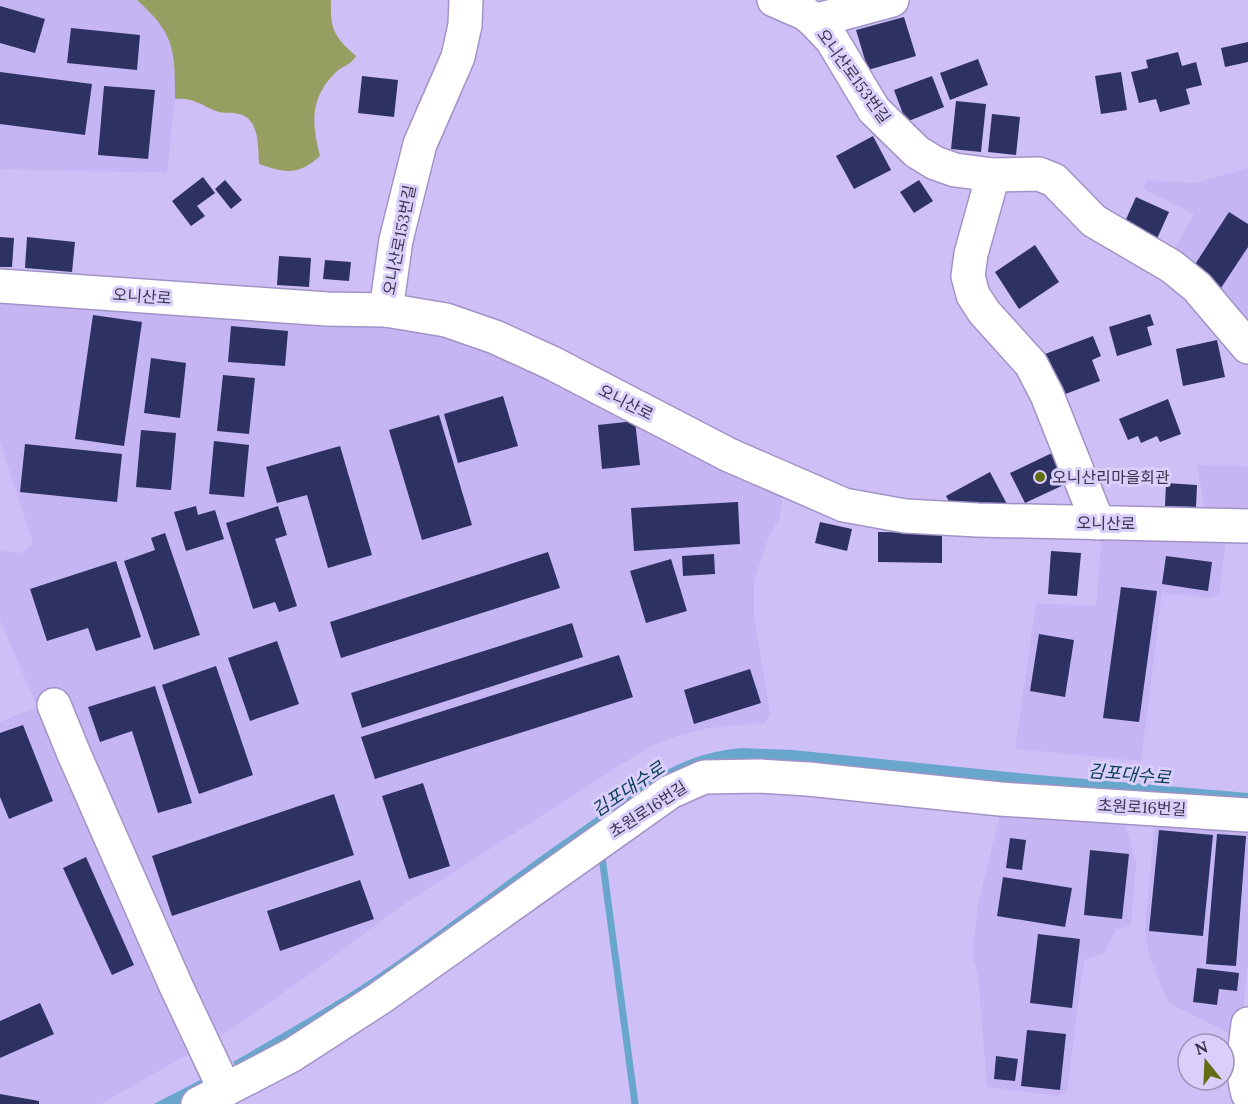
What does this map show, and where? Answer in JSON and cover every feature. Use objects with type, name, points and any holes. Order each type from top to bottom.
[{"type":"street","name":"오니산로153번길","points":[[386,310],[396,240],[420,144],[458,57],[465,25],[466,0]]},
{"type":"street","name":"오니산로153번길","points":[[774,0],[806,14],[832,40],[874,110],[917,152],[935,163],[955,170],[993,175],[1040,174],[1054,180],[1094,221],[1171,266],[1197,287],[1248,347]]},
{"type":"street","name":"오니산로153번길","points":[[814,21],[892,0]]},
{"type":"street","points":[[993,175],[971,254],[968,276],[972,295],[984,312],[1031,364],[1047,394],[1098,523]]},
{"type":"street","name":"오니산로","points":[[0,286],[327,309],[386,310],[446,320],[495,337],[552,363],[729,455],[844,505],[916,516],[978,520],[1248,526]]},
{"type":"street","points":[[54,705],[176,986],[212,1097]]},
{"type":"street","name":"초원로16번길","points":[[212,1097],[292,1055],[380,999],[670,792],[704,777],[759,776],[808,779],[1000,799],[1248,815]]},
{"type":"street","points":[[1248,1024],[1243,1066],[1248,1094]]},
{"type":"shaded area","points":[[0,0],[137,0],[150,12],[165,30],[172,45],[175,62],[175,99],[167,173],[0,169]]},
{"type":"shaded area","points":[[1248,168],[1248,333],[1170,258],[1194,214],[1144,189],[1146,180],[1194,183]]},
{"type":"shaded area","points":[[0,301],[388,323],[487,345],[780,492],[782,504],[779,519],[768,538],[754,582],[754,616],[770,713],[765,723],[709,728],[656,744],[398,908],[227,1032],[101,1104],[0,1104],[0,722],[37,707],[0,620],[0,550],[22,553],[33,543],[0,442]]},
{"type":"shaded area","points":[[1197,465],[1248,466],[1248,515],[1206,515]]},
{"type":"shaded area","points":[[1102,532],[1226,539],[1219,595],[1209,598],[1162,593],[1141,761],[1015,749],[1036,603],[1096,606]]},
{"type":"shaded area","points":[[1000,814],[1123,815],[1136,865],[1131,925],[1115,930],[1105,953],[1084,960],[1067,1092],[1059,1096],[987,1087],[978,975],[972,955],[978,904]]},
{"type":"shaded area","points":[[1155,816],[1248,821],[1248,963],[1240,1039],[1236,1037],[1236,1032],[1226,1032],[1171,1004],[1162,989],[1150,957],[1145,933]]},
{"type":"green space","points":[[137,0],[331,0],[331,18],[335,32],[356,56],[335,73],[317,103],[314,123],[320,156],[305,167],[291,171],[259,164],[258,142],[254,128],[246,117],[216,111],[192,100],[175,99],[173,55],[166,33],[150,12]]},
{"type":"water","points":[[741,748],[793,750],[1038,775],[1248,793],[1248,807],[746,763],[239,1071],[233,1062],[376,976],[654,778],[694,758]]},
{"type":"water","points":[[204,1078],[209,1088],[179,1104],[154,1104]]},
{"type":"building","points":[[0,6],[45,19],[35,53],[0,43]]},
{"type":"building","points":[[904,17],[916,56],[868,70],[856,30]]},
{"type":"building","points":[[71,28],[140,35],[137,70],[67,63]]},
{"type":"building","points":[[1248,42],[1248,62],[1225,67],[1221,48]]},
{"type":"building","points":[[1178,52],[1182,66],[1196,62],[1202,85],[1186,89],[1190,104],[1160,112],[1156,99],[1139,103],[1131,72],[1148,68],[1146,60]]},
{"type":"building","points":[[978,59],[988,85],[950,100],[940,73]]},
{"type":"building","points":[[0,72],[92,84],[85,135],[0,124]]},
{"type":"building","points":[[1121,72],[1127,110],[1101,114],[1095,76]]},
{"type":"building","points":[[362,76],[398,80],[394,117],[358,113]]},
{"type":"building","points":[[932,76],[944,107],[906,122],[894,90]]},
{"type":"building","points":[[104,86],[155,90],[148,159],[98,155]]},
{"type":"building","points":[[956,101],[986,104],[981,152],[951,149]]},
{"type":"building","points":[[992,114],[1020,117],[1016,155],[988,152]]},
{"type":"building","points":[[873,136],[891,170],[854,189],[836,156]]},
{"type":"building","points":[[203,177],[215,193],[197,206],[205,216],[191,226],[172,201]]},
{"type":"building","points":[[225,180],[242,200],[231,209],[215,189]]},
{"type":"building","points":[[919,180],[933,201],[914,213],[900,192]]},
{"type":"building","points":[[1136,197],[1169,212],[1156,241],[1123,226]]},
{"type":"building","points":[[1229,212],[1248,224],[1248,247],[1221,288],[1192,269]]},
{"type":"building","points":[[0,237],[14,238],[12,267],[0,267]]},
{"type":"building","points":[[27,237],[75,242],[72,272],[25,268]]},
{"type":"building","points":[[1035,245],[1059,282],[1019,309],[995,272]]},
{"type":"building","points":[[279,256],[311,258],[309,287],[277,285]]},
{"type":"building","points":[[325,260],[351,262],[349,281],[323,279]]},
{"type":"building","points":[[1150,314],[1154,325],[1147,327],[1152,345],[1117,356],[1109,327]]},
{"type":"building","points":[[93,315],[142,322],[124,446],[75,439]]},
{"type":"building","points":[[231,326],[288,331],[285,366],[228,362]]},
{"type":"building","points":[[1093,336],[1101,356],[1092,360],[1100,381],[1060,396],[1045,354]]},
{"type":"building","points":[[1217,340],[1225,377],[1183,386],[1176,349]]},
{"type":"building","points":[[151,358],[186,363],[180,418],[144,413]]},
{"type":"building","points":[[223,375],[255,378],[249,434],[217,431]]},
{"type":"building","points":[[503,396],[518,446],[458,463],[444,414]]},
{"type":"building","points":[[1168,399],[1181,434],[1160,442],[1157,436],[1141,443],[1138,436],[1128,440],[1119,419]]},
{"type":"building","points":[[439,415],[472,525],[422,540],[389,430]]},
{"type":"building","points":[[635,421],[640,465],[602,469],[598,425]]},
{"type":"building","points":[[141,430],[176,433],[171,490],[136,487]]},
{"type":"building","points":[[214,441],[249,445],[244,497],[209,494]]},
{"type":"building","points":[[25,444],[122,454],[117,502],[20,492]]},
{"type":"building","points":[[340,446],[372,555],[328,568],[307,495],[277,503],[266,467]]},
{"type":"building","name":"오니산리마을회관","points":[[1056,451],[1070,482],[1025,503],[1010,473]]},
{"type":"building","points":[[990,472],[1008,506],[953,509],[946,496]]},
{"type":"building","points":[[1166,483],[1197,485],[1196,507],[1165,506]]},
{"type":"building","points":[[738,502],[740,544],[634,551],[631,508]]},
{"type":"building","points":[[196,506],[198,515],[215,510],[224,539],[186,551],[174,512]]},
{"type":"building","points":[[278,506],[287,535],[275,539],[297,606],[279,612],[275,602],[253,609],[226,523]]},
{"type":"building","points":[[820,522],[852,529],[847,551],[815,543]]},
{"type":"building","points":[[878,532],[942,533],[942,563],[878,562]]},
{"type":"building","points":[[165,533],[200,635],[154,650],[124,561],[155,550],[151,538]]},
{"type":"building","points":[[1051,551],[1081,553],[1077,596],[1048,594]]},
{"type":"building","points":[[548,552],[560,588],[341,658],[330,622]]},
{"type":"building","points":[[714,554],[715,574],[683,576],[682,556]]},
{"type":"building","points":[[1166,556],[1212,562],[1208,591],[1162,584]]},
{"type":"building","points":[[671,559],[687,611],[646,623],[630,571]]},
{"type":"building","points":[[116,561],[141,637],[96,651],[88,628],[47,641],[30,589]]},
{"type":"building","points":[[1121,587],[1157,591],[1139,722],[1103,718]]},
{"type":"building","points":[[572,623],[583,657],[362,728],[351,693]]},
{"type":"building","points":[[1039,634],[1074,640],[1065,697],[1030,691]]},
{"type":"building","points":[[277,641],[299,704],[250,721],[228,658]]},
{"type":"building","points":[[619,655],[633,697],[375,779],[361,737]]},
{"type":"building","points":[[216,666],[253,775],[199,794],[162,685]]},
{"type":"building","points":[[750,669],[761,703],[694,724],[684,690]]},
{"type":"building","points":[[155,686],[192,803],[158,813],[132,731],[100,742],[88,707]]},
{"type":"building","points":[[23,725],[53,801],[9,819],[0,797],[0,733]]},
{"type":"building","points":[[423,783],[450,866],[409,879],[382,796]]},
{"type":"building","points":[[334,794],[354,855],[172,916],[152,856]]},
{"type":"building","points":[[1159,830],[1213,835],[1203,936],[1149,931]]},
{"type":"building","points":[[1217,834],[1246,836],[1236,966],[1206,964]]},
{"type":"building","points":[[1010,838],[1026,840],[1022,870],[1006,868]]},
{"type":"building","points":[[1090,850],[1129,854],[1122,919],[1084,915]]},
{"type":"building","points":[[86,857],[134,965],[112,975],[63,868]]},
{"type":"building","points":[[1003,877],[1072,888],[1065,927],[997,916]]},
{"type":"building","points":[[360,880],[374,919],[280,951],[267,911]]},
{"type":"building","points":[[1038,934],[1080,939],[1072,1008],[1030,1003]]},
{"type":"building","points":[[1197,968],[1239,973],[1237,991],[1219,989],[1217,1005],[1193,1002]]},
{"type":"building","points":[[40,1003],[54,1034],[0,1058],[0,1021]]},
{"type":"building","points":[[1027,1030],[1066,1034],[1060,1090],[1021,1086]]},
{"type":"building","points":[[996,1056],[1018,1059],[1015,1081],[994,1079]]},
{"type":"building","points":[[0,1094],[39,1101],[39,1104],[0,1104]]},
{"type":"waterway","points":[[602,857],[635,1104]]},
{"type":"place","name":"오니산리마을회관","points":[[1040,477]]},
{"type":"water label","name":"김포대수로","points":[[1129,774]]},
{"type":"water label","name":"김포대수로","points":[[628,789]]}]
